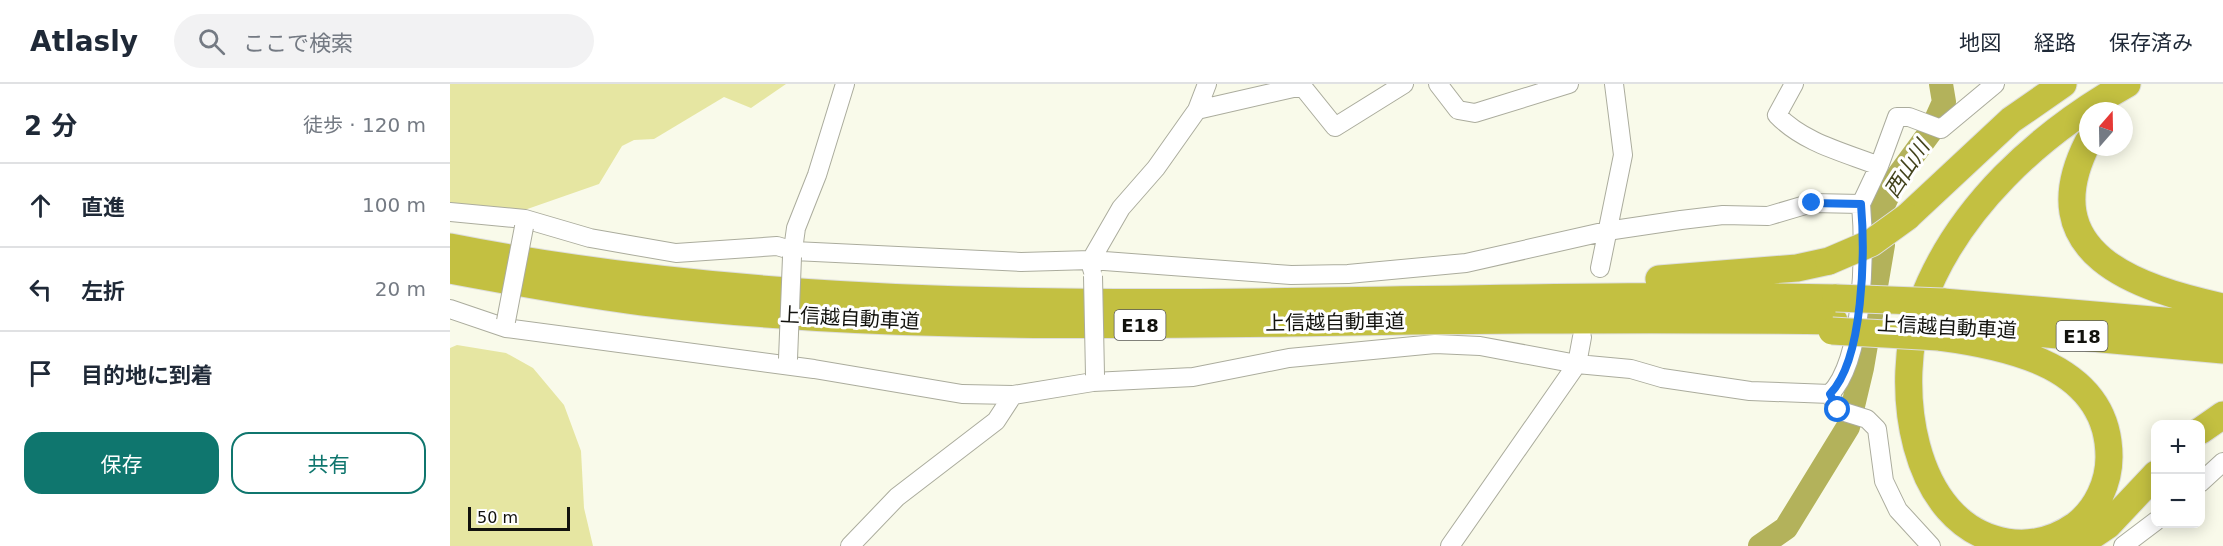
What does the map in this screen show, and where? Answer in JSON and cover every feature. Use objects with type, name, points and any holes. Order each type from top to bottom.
[{"type":"highway","points":[[1398,298],[1743,273],[1829,261],[1871,243],[1907,217],[2011,120],[2063,84]]},
{"type":"highway","points":[[1964,546],[1934,521],[1912,483],[1900,449],[1891,395],[1891,370],[1900,315],[1918,265],[1940,229],[1969,190],[2018,140],[2090,84]]},
{"type":"highway","points":[[1941,322],[2055,368],[2077,384],[2094,404],[2104,424],[2109,446],[2109,466],[2103,488],[2092,508],[2078,523],[2060,535],[2038,542],[2018,544],[1987,537],[1962,522],[1946,507],[1923,465],[1910,411],[1909,358],[1914,330],[1932,278],[1965,224],[1984,199],[2032,151],[2087,108],[2127,84]]},
{"type":"highway","points":[[2119,102],[2138,84]]},
{"type":"highway","points":[[2081,156],[2072,198],[2074,217],[2082,236],[2094,254],[2136,283],[2223,307]]},
{"type":"highway","name":"上信越自動車道","points":[[450,247],[637,278],[870,298],[1093,303],[1631,295],[1834,317]]},
{"type":"highway","name":"上信越自動車道","points":[[450,270],[641,302],[875,320],[1050,326],[1834,317],[1941,322],[2223,327]]},
{"type":"highway","name":"上信越自動車道","points":[[1941,322],[2223,351]]},
{"type":"highway","points":[[2205,428],[2223,415]]},
{"type":"highway","points":[[2077,546],[2108,525],[2151,479]]},
{"type":"street","points":[[787,363],[796,228],[818,175],[844,84]]},
{"type":"street","points":[[1094,378],[1092,268],[1121,208],[1156,168],[1197,110],[1207,84]]},
{"type":"street","points":[[1197,110],[1302,86],[1335,127],[1404,84]]},
{"type":"street","points":[[1437,84],[1458,110],[1475,113],[1569,84]]},
{"type":"street","points":[[1600,268],[1623,155],[1614,84]]},
{"type":"street","points":[[1794,84],[1777,115],[1790,128],[1809,140],[1879,166]]},
{"type":"street","points":[[450,309],[506,324],[787,363],[962,394],[1013,395],[1094,378],[1193,377],[1289,358],[1435,344],[1480,346],[1576,364],[1631,369],[1662,378],[1750,391],[1830,394],[1841,383],[1851,350],[1863,282],[1861,204],[1879,166],[1897,117],[1909,117],[1941,129],[1995,84]]},
{"type":"street","points":[[450,212],[524,223],[676,254],[777,246],[794,254],[1291,275],[1348,274],[1466,264],[1607,231],[1723,215],[1768,216],[1812,203],[1861,204]]},
{"type":"street","points":[[506,324],[524,223]]},
{"type":"street","points":[[1450,546],[1576,364],[1582,337]]},
{"type":"street","points":[[1830,394],[1838,410],[1867,419],[1877,429],[1884,481],[1898,510],[1931,546]]},
{"type":"street","points":[[850,546],[897,497],[996,421],[1013,395]]},
{"type":"street","points":[[2205,478],[2223,462]]},
{"type":"street","points":[[2123,546],[2151,525]]},
{"type":"green space","points":[[450,84],[786,84],[751,108],[724,97],[654,139],[634,140],[622,146],[599,184],[507,216],[450,205]]},
{"type":"green space","points":[[457,345],[506,353],[533,368],[564,405],[581,451],[584,508],[593,546],[450,546],[450,348]]},
{"type":"waterway","name":"西山川","points":[[1760,546],[1786,528],[1848,427],[1862,368],[1883,245],[1881,210],[1895,180],[1931,131],[1944,102],[1941,84]]},
{"type":"route","points":[[1812,203],[1861,204],[1863,282],[1851,350],[1841,383],[1830,394],[1838,410]]}]
